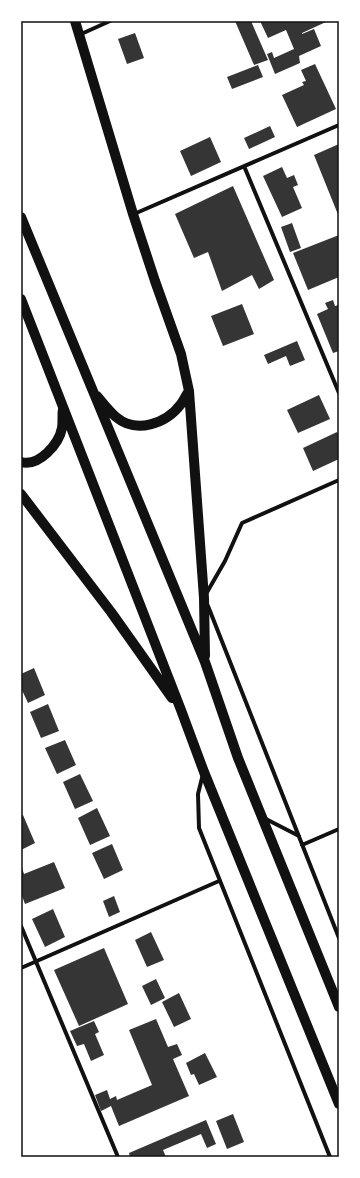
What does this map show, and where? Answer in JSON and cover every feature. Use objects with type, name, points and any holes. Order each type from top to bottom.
[{"type":"main road","points":[[75,21],[155,281],[181,354],[189,390],[204,598],[205,662]]},
{"type":"main road","points":[[21,217],[91,390],[205,662],[238,758],[339,1007]]},
{"type":"main road","points":[[21,298],[204,772],[339,1104]]},
{"type":"main road","points":[[91,390],[116,416],[125,422],[136,425],[150,425],[167,418],[182,404],[189,390]]},
{"type":"main road","points":[[21,462],[40,459],[54,445],[62,429],[63,405]]},
{"type":"main road","points":[[21,494],[111,612],[181,710]]},
{"type":"street","points":[[79,35],[110,21]]},
{"type":"street","points":[[134,214],[339,125]]},
{"type":"street","points":[[244,166],[339,393]]},
{"type":"street","points":[[339,480],[242,523],[226,560],[204,598],[339,938]]},
{"type":"street","points":[[204,772],[198,794],[199,828],[330,1157]]},
{"type":"street","points":[[261,816],[299,837]]},
{"type":"street","points":[[302,845],[339,830]]},
{"type":"street","points":[[21,968],[219,881]]},
{"type":"street","points":[[21,926],[118,1157]]},
{"type":"building","points":[[235,21],[251,21],[268,60],[254,65]]},
{"type":"building","points":[[260,21],[328,21],[302,33],[314,29],[321,46],[299,56],[300,63],[275,74],[267,54],[272,52],[274,58],[294,49],[286,30],[268,38]]},
{"type":"building","points":[[135,33],[144,58],[127,64],[118,39]]},
{"type":"building","points":[[315,64],[336,109],[297,127],[282,95],[304,85],[302,82],[306,81],[301,70]]},
{"type":"building","points":[[258,65],[263,77],[232,89],[227,77]]},
{"type":"building","points":[[270,126],[275,137],[249,149],[244,138]]},
{"type":"building","points":[[210,137],[221,162],[191,176],[180,151]]},
{"type":"building","points":[[339,144],[339,217],[314,155]]},
{"type":"building","points":[[282,167],[287,178],[294,175],[298,185],[293,187],[302,208],[282,217],[263,176]]},
{"type":"building","points":[[233,186],[274,280],[259,289],[252,275],[222,291],[208,252],[194,258],[175,214]]},
{"type":"building","points":[[292,223],[301,248],[290,252],[281,227]]},
{"type":"building","points":[[339,235],[339,277],[308,290],[293,253]]},
{"type":"building","points":[[333,300],[335,306],[339,305],[339,351],[333,353],[317,314],[328,309],[325,303]]},
{"type":"building","points":[[242,304],[254,334],[223,346],[211,316]]},
{"type":"building","points":[[297,341],[305,360],[290,366],[286,356],[268,364],[264,355]]},
{"type":"building","points":[[319,395],[330,419],[298,433],[287,410]]},
{"type":"building","points":[[337,432],[339,436],[339,459],[313,471],[303,448]]},
{"type":"building","points":[[34,668],[45,695],[28,703],[21,688],[21,674]]},
{"type":"building","points":[[48,704],[59,731],[41,738],[30,712]]},
{"type":"building","points":[[65,740],[76,765],[57,774],[45,748]]},
{"type":"building","points":[[80,774],[93,801],[75,809],[63,782]]},
{"type":"building","points":[[97,808],[110,836],[90,845],[78,818]]},
{"type":"building","points":[[23,815],[35,843],[21,850],[21,816]]},
{"type":"building","points":[[112,844],[123,870],[104,879],[92,853]]},
{"type":"building","points":[[54,862],[65,888],[25,904],[21,893],[21,865],[24,874]]},
{"type":"building","points":[[114,896],[120,912],[109,917],[103,901]]},
{"type":"building","points":[[53,909],[65,937],[45,947],[32,919]]},
{"type":"building","points":[[151,932],[164,960],[147,967],[135,940]]},
{"type":"building","points":[[104,948],[128,1004],[79,1026],[54,970]]},
{"type":"building","points":[[156,979],[165,998],[151,1005],[142,986]]},
{"type":"building","points":[[179,993],[191,1019],[174,1027],[162,1002]]},
{"type":"building","points":[[156,1019],[168,1047],[177,1044],[182,1055],[173,1059],[189,1096],[119,1126],[111,1106],[101,1111],[95,1095],[107,1090],[110,1099],[116,1096],[117,1100],[152,1085],[129,1030]]},
{"type":"building","points":[[94,1021],[99,1032],[95,1034],[104,1055],[91,1061],[84,1044],[77,1046],[70,1031]]},
{"type":"building","points":[[205,1053],[217,1077],[199,1085],[194,1074],[191,1075],[186,1063]]},
{"type":"building","points":[[233,1114],[244,1142],[227,1149],[216,1121]]},
{"type":"building","points":[[206,1120],[216,1144],[207,1148],[201,1134],[163,1150],[166,1157],[130,1157],[129,1153]]}]
